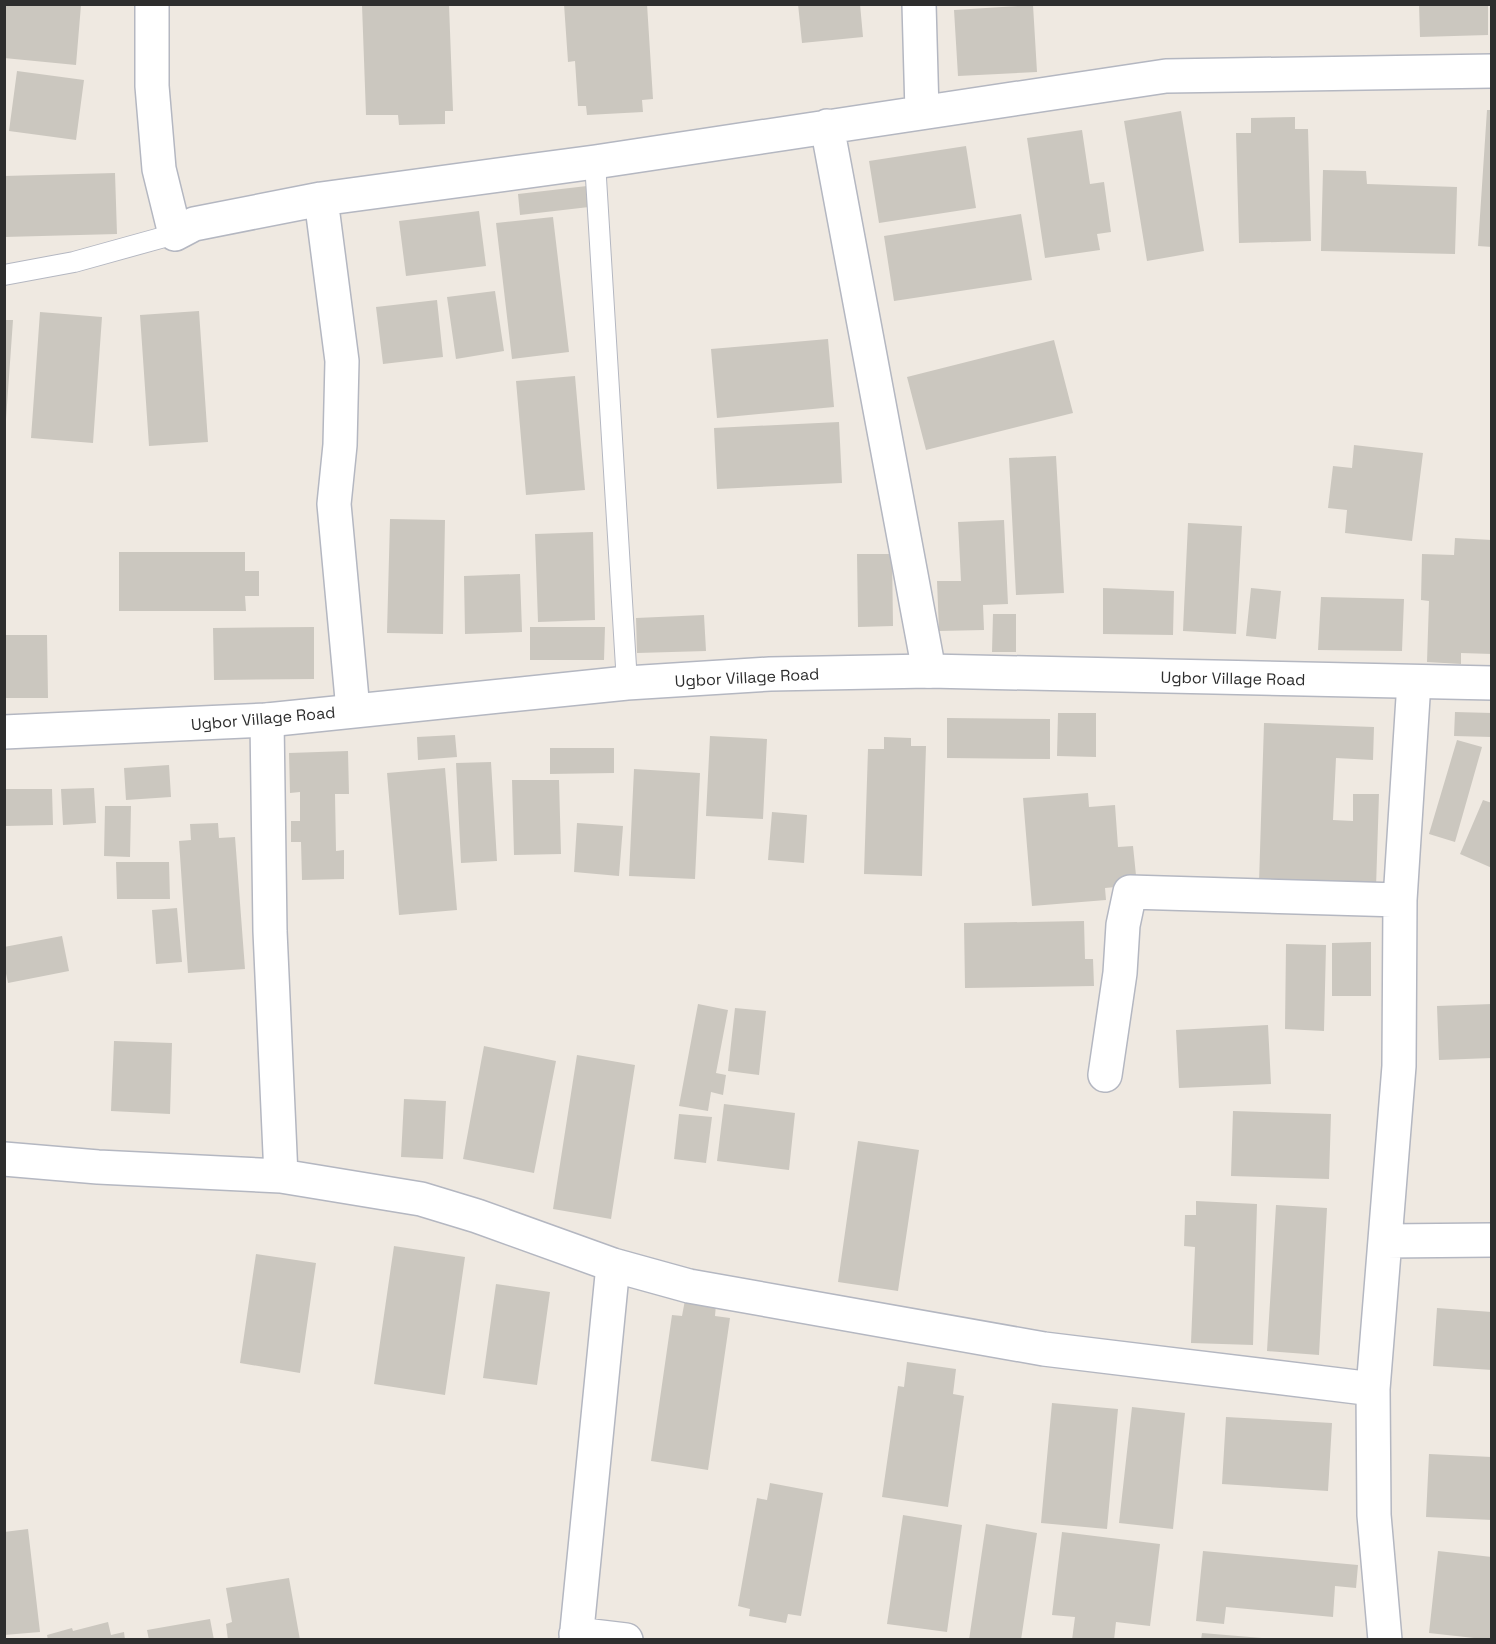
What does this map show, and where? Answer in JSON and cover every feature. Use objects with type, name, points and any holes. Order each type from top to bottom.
[{"type":"street","points":[[152,4],[152,86],[159,169],[175,234],[194,224],[321,199],[595,162],[1166,76],[1491,71]]},
{"type":"street","points":[[919,4],[922,112]]},
{"type":"street","points":[[826,126],[929,671]]},
{"type":"street","points":[[321,199],[342,361],[339,445],[333,504],[353,710]]},
{"type":"street","name":"Ugbor Village Road","points":[[4,732],[267,720],[627,683],[770,674],[929,671],[1491,683]]},
{"type":"street","points":[[1385,1640],[1374,1515],[1373,1389],[1399,1066],[1400,900],[1414,682]]},
{"type":"street","points":[[267,720],[270,931],[281,1176]]},
{"type":"street","points":[[1105,1075],[1120,973],[1123,925],[1130,892],[1400,900]]},
{"type":"street","points":[[4,1159],[98,1167],[281,1176],[421,1199],[477,1216],[613,1265],[689,1286],[1044,1349],[1373,1389]]},
{"type":"street","points":[[1386,1241],[1491,1240]]},
{"type":"street","points":[[613,1265],[576,1637],[626,1640]]},
{"type":"lane","points":[[595,162],[627,683]]},
{"type":"lane","points":[[4,275],[74,262],[175,234]]},
{"type":"building","points":[[564,4],[647,4],[653,99],[642,100],[643,112],[587,115],[586,106],[578,106],[575,61],[568,62]]},
{"type":"building","points":[[798,4],[860,4],[863,37],[802,43]]},
{"type":"building","points":[[1419,4],[1488,4],[1488,35],[1420,37]]},
{"type":"building","points":[[4,5],[81,5],[76,65],[4,58]]},
{"type":"building","points":[[362,5],[449,5],[453,111],[445,111],[445,124],[399,125],[398,115],[366,115]]},
{"type":"building","points":[[1033,5],[1037,72],[958,76],[954,10]]},
{"type":"building","points":[[17,71],[84,80],[76,140],[9,131]]},
{"type":"building","points":[[1487,110],[1492,110],[1492,247],[1478,246]]},
{"type":"building","points":[[1181,111],[1204,251],[1147,261],[1124,121]]},
{"type":"building","points":[[1295,117],[1295,129],[1308,129],[1311,241],[1239,243],[1236,133],[1251,133],[1251,118]]},
{"type":"building","points":[[1082,130],[1090,184],[1104,182],[1111,232],[1097,234],[1100,250],[1045,258],[1027,138]]},
{"type":"building","points":[[966,146],[976,208],[879,223],[869,161]]},
{"type":"building","points":[[1323,170],[1366,171],[1367,184],[1457,187],[1455,254],[1321,251]]},
{"type":"building","points":[[115,173],[117,234],[4,237],[4,176]]},
{"type":"building","points":[[587,186],[589,207],[520,215],[518,194]]},
{"type":"building","points":[[479,211],[486,266],[406,276],[399,221]]},
{"type":"building","points":[[1021,214],[1032,280],[894,301],[884,236]]},
{"type":"building","points":[[553,217],[569,352],[512,359],[496,223]]},
{"type":"building","points":[[495,291],[504,351],[456,359],[447,297]]},
{"type":"building","points":[[437,300],[443,357],[383,364],[376,307]]},
{"type":"building","points":[[199,311],[208,442],[149,446],[140,315]]},
{"type":"building","points":[[40,312],[102,317],[93,443],[31,438]]},
{"type":"building","points":[[4,320],[13,320],[6,419],[4,418]]},
{"type":"building","points":[[828,339],[834,407],[717,418],[711,349]]},
{"type":"building","points":[[1054,340],[1073,413],[926,450],[907,377]]},
{"type":"building","points":[[575,376],[585,490],[526,495],[516,381]]},
{"type":"building","points":[[839,422],[842,483],[717,489],[714,428]]},
{"type":"building","points":[[1354,445],[1423,453],[1412,541],[1345,533],[1347,510],[1328,508],[1333,466],[1352,468]]},
{"type":"building","points":[[1056,456],[1064,593],[1016,595],[1009,458]]},
{"type":"building","points":[[390,519],[445,520],[443,634],[387,633]]},
{"type":"building","points":[[1004,520],[1008,604],[983,605],[984,630],[939,631],[937,581],[961,581],[958,522]]},
{"type":"building","points":[[1188,523],[1242,526],[1236,634],[1183,631]]},
{"type":"building","points":[[593,532],[595,620],[538,622],[535,534]]},
{"type":"building","points":[[1455,538],[1492,540],[1492,654],[1461,653],[1461,664],[1427,662],[1429,601],[1421,600],[1422,554],[1454,555]]},
{"type":"building","points":[[119,552],[245,552],[245,571],[259,571],[259,596],[245,596],[246,611],[119,611]]},
{"type":"building","points":[[857,554],[892,554],[893,626],[858,627]]},
{"type":"building","points":[[520,574],[522,632],[465,634],[464,576]]},
{"type":"building","points":[[1103,588],[1174,591],[1173,635],[1103,634]]},
{"type":"building","points":[[1251,588],[1281,591],[1276,639],[1246,636]]},
{"type":"building","points":[[1321,597],[1404,599],[1402,651],[1318,650]]},
{"type":"building","points":[[993,614],[1016,614],[1016,652],[992,652]]},
{"type":"building","points":[[704,615],[706,651],[637,653],[636,618]]},
{"type":"building","points":[[314,627],[314,679],[214,680],[213,628]]},
{"type":"building","points":[[530,627],[605,627],[604,660],[530,660]]},
{"type":"building","points":[[4,635],[47,635],[48,698],[4,698]]},
{"type":"building","points":[[1455,712],[1492,713],[1491,737],[1454,736]]},
{"type":"building","points":[[1058,713],[1096,713],[1096,757],[1057,756]]},
{"type":"building","points":[[947,718],[1050,719],[1050,759],[947,758]]},
{"type":"building","points":[[1264,723],[1374,727],[1373,760],[1336,758],[1333,820],[1353,821],[1353,794],[1379,794],[1376,888],[1259,883]]},
{"type":"building","points":[[455,735],[457,757],[418,760],[417,737]]},
{"type":"building","points":[[710,736],[767,739],[763,819],[706,816]]},
{"type":"building","points":[[884,737],[911,738],[911,746],[926,746],[922,876],[864,874],[868,749],[884,749]]},
{"type":"building","points":[[1457,740],[1482,747],[1455,842],[1429,834]]},
{"type":"building","points":[[550,748],[614,748],[614,773],[550,774]]},
{"type":"building","points":[[348,751],[349,794],[335,794],[336,851],[344,850],[344,879],[302,880],[301,842],[291,842],[291,821],[300,821],[300,792],[290,793],[289,753]]},
{"type":"building","points":[[491,762],[497,861],[461,863],[456,763]]},
{"type":"building","points":[[169,765],[171,797],[126,800],[124,768]]},
{"type":"building","points":[[445,768],[457,910],[399,915],[387,773]]},
{"type":"building","points":[[634,769],[700,773],[695,879],[629,876]]},
{"type":"building","points":[[512,780],[559,780],[561,854],[514,855]]},
{"type":"building","points":[[94,788],[96,823],[63,825],[61,789]]},
{"type":"building","points":[[4,789],[52,789],[53,825],[4,826]]},
{"type":"building","points":[[1088,793],[1089,807],[1115,805],[1118,847],[1133,846],[1137,885],[1105,888],[1106,900],[1032,906],[1023,798]]},
{"type":"building","points":[[1483,800],[1492,803],[1492,868],[1460,854]]},
{"type":"building","points":[[105,806],[131,806],[130,857],[104,856]]},
{"type":"building","points":[[772,812],[807,815],[804,863],[768,860]]},
{"type":"building","points":[[218,823],[219,838],[235,837],[245,969],[188,973],[179,841],[191,840],[190,824]]},
{"type":"building","points":[[577,823],[623,826],[619,876],[574,872]]},
{"type":"building","points":[[116,862],[169,862],[170,899],[117,899]]},
{"type":"building","points":[[177,908],[182,962],[156,964],[152,910]]},
{"type":"building","points":[[1084,921],[1085,959],[1093,959],[1094,986],[965,988],[964,923]]},
{"type":"building","points":[[62,936],[69,971],[8,983],[4,964],[4,947]]},
{"type":"building","points":[[1371,942],[1371,996],[1332,996],[1332,943]]},
{"type":"building","points":[[1286,944],[1326,945],[1324,1031],[1285,1029]]},
{"type":"building","points":[[698,1004],[728,1010],[716,1073],[726,1075],[723,1095],[711,1092],[708,1111],[679,1106]]},
{"type":"building","points":[[1492,1004],[1492,1058],[1439,1060],[1437,1006]]},
{"type":"building","points":[[735,1008],[766,1011],[759,1075],[728,1071]]},
{"type":"building","points":[[1268,1025],[1271,1084],[1179,1088],[1176,1030]]},
{"type":"building","points":[[114,1041],[172,1043],[170,1114],[111,1111]]},
{"type":"building","points":[[484,1046],[556,1061],[534,1173],[463,1159]]},
{"type":"building","points":[[577,1055],[635,1065],[611,1219],[553,1209]]},
{"type":"building","points":[[404,1099],[446,1101],[443,1159],[401,1157]]},
{"type":"building","points":[[724,1104],[795,1113],[789,1170],[717,1161]]},
{"type":"building","points":[[1233,1111],[1331,1114],[1329,1179],[1231,1176]]},
{"type":"building","points":[[679,1114],[712,1117],[706,1163],[674,1159]]},
{"type":"building","points":[[858,1141],[919,1150],[898,1291],[838,1282]]},
{"type":"building","points":[[1196,1201],[1257,1204],[1253,1345],[1191,1343],[1195,1247],[1184,1246],[1185,1215],[1196,1215]]},
{"type":"building","points":[[1276,1205],[1327,1208],[1319,1355],[1267,1351]]},
{"type":"building","points":[[394,1246],[465,1257],[445,1395],[374,1384]]},
{"type":"building","points":[[256,1254],[316,1263],[300,1373],[240,1363]]},
{"type":"building","points":[[496,1284],[550,1292],[537,1385],[483,1378]]},
{"type":"building","points":[[685,1300],[716,1305],[715,1316],[730,1318],[708,1470],[651,1461],[672,1315],[682,1316]]},
{"type":"building","points":[[1437,1308],[1492,1312],[1492,1370],[1433,1366]]},
{"type":"building","points":[[907,1362],[956,1369],[953,1394],[964,1396],[948,1507],[882,1497],[898,1386],[904,1387]]},
{"type":"building","points":[[1052,1403],[1118,1409],[1107,1529],[1041,1523]]},
{"type":"building","points":[[1132,1407],[1185,1413],[1173,1529],[1119,1523]]},
{"type":"building","points":[[1226,1417],[1332,1423],[1328,1491],[1222,1484]]},
{"type":"building","points":[[1429,1454],[1492,1457],[1492,1520],[1426,1517]]},
{"type":"building","points":[[770,1483],[823,1493],[801,1616],[788,1614],[786,1623],[749,1616],[750,1609],[738,1606],[757,1498],[767,1500]]},
{"type":"building","points":[[903,1515],[962,1525],[947,1632],[887,1624]]},
{"type":"building","points":[[986,1524],[1037,1533],[1021,1640],[969,1640]]},
{"type":"building","points":[[28,1529],[40,1632],[4,1635],[4,1532]]},
{"type":"building","points":[[1062,1532],[1160,1544],[1150,1626],[1116,1622],[1114,1640],[1072,1640],[1075,1617],[1052,1615]]},
{"type":"building","points":[[1203,1551],[1358,1565],[1356,1588],[1335,1586],[1333,1617],[1226,1607],[1224,1624],[1196,1621]]},
{"type":"building","points":[[1438,1551],[1492,1557],[1492,1640],[1429,1633]]},
{"type":"building","points":[[289,1578],[300,1640],[228,1640],[226,1624],[232,1622],[226,1588]]},
{"type":"building","points":[[210,1619],[214,1640],[149,1640],[147,1630]]},
{"type":"building","points":[[108,1622],[111,1635],[124,1632],[125,1640],[48,1640],[47,1635]]},
{"type":"building","points":[[1202,1633],[1262,1638],[1262,1640],[1201,1640]]}]
